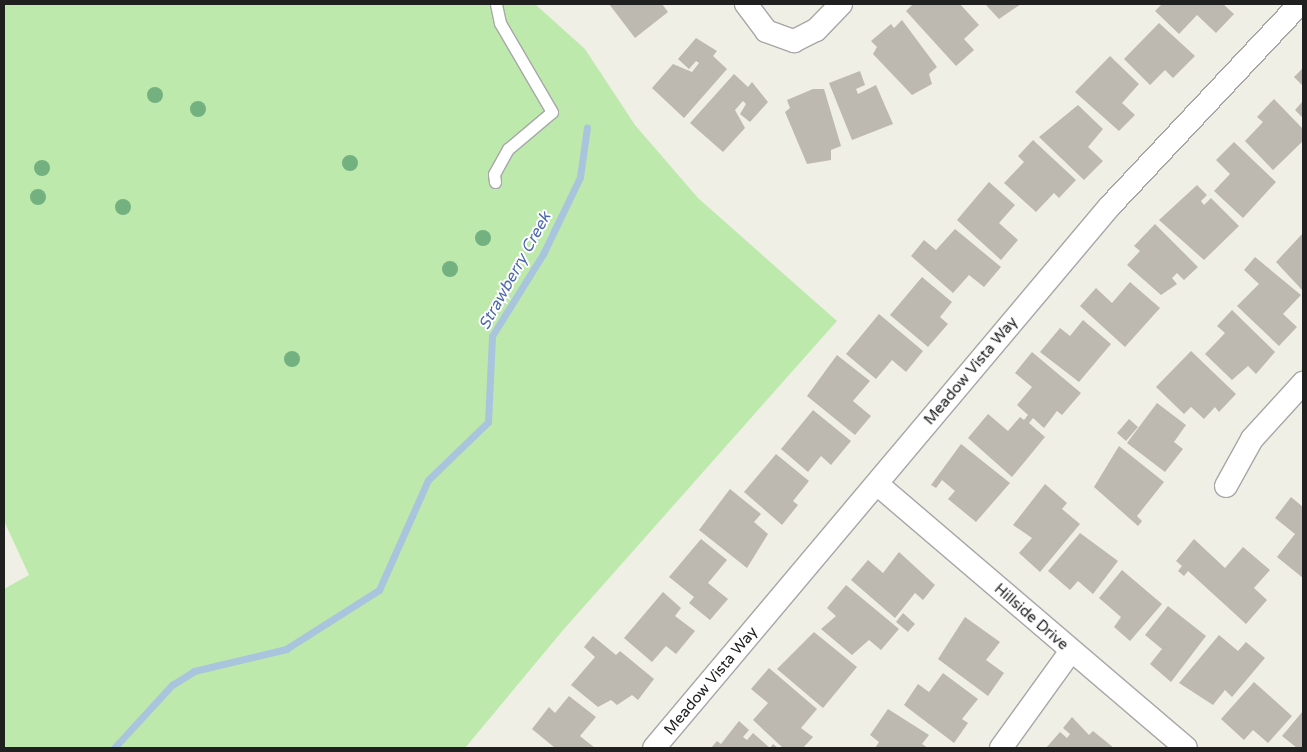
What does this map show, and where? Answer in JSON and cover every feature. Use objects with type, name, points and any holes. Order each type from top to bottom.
[{"type":"street","points":[[746,4],[766,31],[794,41],[816,30],[841,4]]},
{"type":"street","name":"Meadow Vista Way","points":[[654,748],[1110,206],[1300,4]]},
{"type":"street","points":[[1226,486],[1252,439],[1303,383]]},
{"type":"street","name":"Hillside Drive","points":[[877,484],[1186,748]]},
{"type":"street","points":[[1001,748],[1071,651]]},
{"type":"lane","points":[[495,182],[494,174],[508,149],[552,112],[500,23],[496,4]]},
{"type":"green space","points":[[4,4],[535,4],[585,49],[635,125],[698,198],[837,321],[564,629],[465,748],[4,748],[4,589],[29,575],[4,521]]},
{"type":"building","points":[[609,4],[662,4],[668,12],[635,38]]},
{"type":"building","points":[[913,4],[960,4],[979,25],[964,39],[974,50],[956,66],[906,11]]},
{"type":"building","points":[[985,4],[1021,4],[999,19]]},
{"type":"building","points":[[1162,4],[1223,4],[1234,14],[1216,33],[1197,15],[1179,34],[1155,11]]},
{"type":"building","points":[[902,20],[937,67],[929,74],[932,84],[912,95],[873,54],[877,47],[871,41],[891,24],[894,28]]},
{"type":"building","points":[[1159,23],[1195,56],[1173,78],[1165,70],[1150,85],[1124,59]]},
{"type":"building","points":[[696,38],[717,51],[713,56],[727,69],[684,118],[652,88],[673,64],[692,72],[699,63],[696,61],[689,69],[678,59]]},
{"type":"building","points":[[1110,56],[1139,84],[1122,103],[1135,115],[1119,131],[1075,92]]},
{"type":"building","points":[[1303,68],[1303,86],[1294,77]]},
{"type":"building","points":[[860,71],[865,85],[856,89],[858,94],[876,85],[893,124],[852,140],[829,83]]},
{"type":"building","points":[[734,74],[748,87],[752,82],[768,102],[750,122],[740,114],[746,104],[743,101],[735,110],[745,128],[723,152],[690,123]]},
{"type":"building","points":[[813,89],[824,89],[841,146],[831,150],[831,160],[807,164],[785,112],[790,108],[787,100]]},
{"type":"building","points":[[1274,99],[1303,129],[1303,141],[1273,170],[1245,141],[1263,122],[1257,117]]},
{"type":"building","points":[[1303,101],[1303,118],[1295,110]]},
{"type":"building","points":[[1078,105],[1103,129],[1088,147],[1103,161],[1084,180],[1039,137]]},
{"type":"building","points":[[1033,140],[1076,180],[1059,198],[1054,193],[1036,212],[1004,183],[1024,162],[1018,156]]},
{"type":"building","points":[[1234,142],[1276,182],[1243,218],[1214,191],[1230,174],[1216,160]]},
{"type":"building","points":[[989,182],[1015,205],[999,223],[1018,240],[1001,260],[957,220]]},
{"type":"building","points":[[1197,185],[1207,195],[1201,201],[1204,205],[1211,198],[1239,226],[1204,260],[1159,220]]},
{"type":"building","points":[[1155,224],[1198,267],[1184,280],[1177,273],[1172,278],[1177,284],[1161,295],[1127,265],[1140,251],[1134,246]]},
{"type":"building","points":[[955,229],[1001,267],[984,287],[969,275],[953,293],[911,256],[924,240],[936,250]]},
{"type":"building","points":[[1303,233],[1303,291],[1276,262]]},
{"type":"building","points":[[1255,257],[1301,295],[1283,314],[1297,327],[1279,346],[1237,306],[1259,284],[1244,270]]},
{"type":"building","points":[[922,277],[952,302],[940,317],[948,324],[928,347],[890,315]]},
{"type":"building","points":[[1130,282],[1160,308],[1125,347],[1080,306],[1096,288],[1112,303]]},
{"type":"building","points":[[1232,310],[1275,352],[1256,374],[1248,366],[1232,380],[1205,354],[1225,333],[1217,326]]},
{"type":"building","points":[[879,314],[923,351],[906,372],[892,360],[876,379],[846,354]]},
{"type":"building","points":[[1083,320],[1111,344],[1079,382],[1040,352],[1060,328],[1070,336]]},
{"type":"building","points":[[1191,351],[1236,394],[1219,412],[1215,407],[1204,419],[1191,407],[1184,414],[1156,387]]},
{"type":"building","points":[[1032,352],[1081,393],[1062,415],[1057,411],[1044,428],[1033,418],[1029,423],[1045,437],[1012,477],[968,438],[988,414],[1008,431],[1020,417],[1024,420],[1028,415],[1017,405],[1032,387],[1015,373]]},
{"type":"building","points":[[837,355],[870,381],[853,401],[871,416],[855,435],[807,396]]},
{"type":"building","points":[[1157,403],[1186,425],[1174,442],[1183,449],[1165,472],[1127,443]]},
{"type":"building","points":[[813,410],[851,441],[831,465],[821,456],[808,472],[781,449]]},
{"type":"building","points":[[1129,419],[1138,427],[1126,441],[1117,433]]},
{"type":"building","points":[[961,444],[1010,483],[976,522],[948,499],[955,491],[942,480],[936,488],[931,485]]},
{"type":"building","points":[[1119,446],[1164,482],[1137,516],[1142,521],[1138,526],[1094,487]]},
{"type":"building","points":[[776,454],[809,481],[793,501],[798,505],[782,525],[744,492]]},
{"type":"building","points":[[1045,484],[1067,503],[1062,509],[1080,524],[1040,572],[1019,553],[1032,538],[1013,525]]},
{"type":"building","points":[[730,489],[761,514],[754,522],[768,534],[747,568],[699,530]]},
{"type":"building","points":[[1291,497],[1303,507],[1303,578],[1277,557],[1295,534],[1275,518]]},
{"type":"building","points":[[1080,533],[1118,561],[1093,594],[1078,581],[1070,590],[1048,571]]},
{"type":"building","points":[[701,539],[727,560],[708,583],[728,599],[710,620],[689,603],[694,597],[669,577]]},
{"type":"building","points":[[1194,539],[1225,568],[1243,547],[1270,570],[1254,588],[1267,600],[1246,624],[1188,571],[1184,576],[1178,571],[1182,566],[1176,561]]},
{"type":"building","points":[[899,552],[935,585],[923,600],[915,593],[895,618],[851,580],[868,560],[883,573]]},
{"type":"building","points":[[1122,570],[1162,604],[1130,641],[1114,627],[1121,617],[1099,598]]},
{"type":"building","points":[[846,585],[899,629],[881,650],[869,640],[852,655],[821,629],[836,616],[827,608]]},
{"type":"building","points":[[663,592],[681,608],[675,616],[695,631],[676,654],[666,646],[652,662],[624,638]]},
{"type":"building","points":[[1168,606],[1206,636],[1171,682],[1150,664],[1162,649],[1145,635]]},
{"type":"building","points":[[903,613],[915,624],[908,632],[896,622]]},
{"type":"building","points":[[965,617],[1000,642],[986,660],[1004,673],[988,696],[938,659]]},
{"type":"building","points":[[814,632],[857,667],[823,708],[777,669]]},
{"type":"building","points":[[1219,635],[1238,651],[1246,642],[1265,658],[1232,697],[1225,690],[1213,705],[1179,683]]},
{"type":"building","points":[[593,636],[616,655],[620,651],[654,679],[638,700],[632,695],[617,705],[611,700],[598,707],[571,685],[595,657],[584,647]]},
{"type":"building","points":[[769,668],[817,709],[801,728],[813,737],[803,748],[783,748],[753,720],[768,703],[751,689]]},
{"type":"building","points":[[943,673],[978,699],[962,719],[968,723],[954,743],[904,705],[918,684],[929,692]]},
{"type":"building","points":[[1254,682],[1292,716],[1268,743],[1253,730],[1244,740],[1221,719]]},
{"type":"building","points":[[569,696],[596,717],[580,736],[595,748],[555,748],[532,729],[549,707],[555,713]]},
{"type":"building","points":[[888,709],[929,735],[922,744],[928,748],[875,748],[879,742],[870,735]]},
{"type":"building","points":[[1303,711],[1303,748],[1297,748],[1282,736]]},
{"type":"building","points":[[1072,717],[1089,735],[1093,731],[1114,748],[1046,748],[1060,732],[1067,738],[1070,734],[1063,728]]},
{"type":"building","points":[[739,721],[749,730],[743,737],[747,740],[753,733],[770,748],[711,748],[717,741],[721,744]]},
{"type":"building","points":[[773,744],[778,748],[770,748]]},
{"type":"waterway","name":"Strawberry Creek","points":[[114,748],[172,685],[194,671],[286,649],[379,590],[428,480],[488,422],[492,336],[543,254],[580,177],[587,127]]}]
